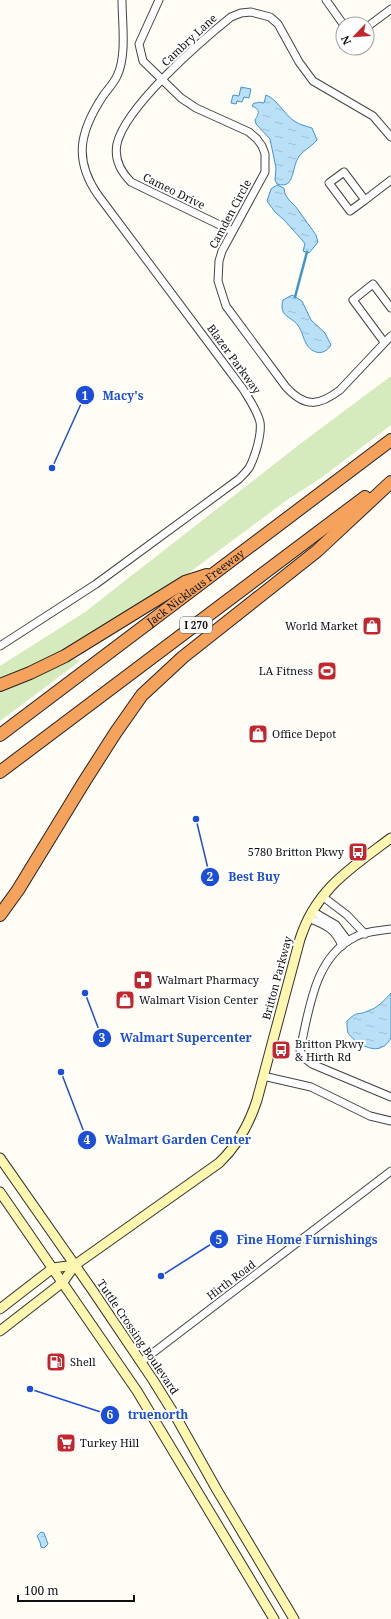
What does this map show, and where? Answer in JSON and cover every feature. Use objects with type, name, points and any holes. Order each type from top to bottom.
[{"type":"highway","name":"Jack Nicklaus Freeway","points":[[0,735],[391,440]]},
{"type":"highway","name":"I 270","points":[[0,772],[391,478]]},
{"type":"highway","points":[[0,915],[30,872],[116,732],[142,695],[183,657],[317,551],[391,482]]},
{"type":"highway","points":[[0,685],[30,673],[65,656],[185,582],[217,572]]},
{"type":"main road","name":"Britton Parkway","points":[[75,1265],[206,1172],[226,1156],[237,1144],[249,1122],[300,939],[310,914],[322,896],[344,874],[391,838]]},
{"type":"main road","name":"Tuttle Crossing Boulevard","points":[[0,1158],[141,1362],[176,1417],[217,1490],[294,1619]]},
{"type":"main road","points":[[0,1192],[63,1282],[160,1427],[274,1619]]},
{"type":"main road","points":[[0,1309],[53,1268],[75,1265]]},
{"type":"main road","points":[[0,1331],[63,1282],[75,1265]]},
{"type":"street","name":"Blazer Parkway","points":[[0,646],[96,584],[239,480],[249,468],[256,453],[260,423],[252,404],[243,389],[98,195],[87,177],[82,160],[82,142],[85,128],[102,97],[117,76],[122,61],[122,0]]},
{"type":"street","name":"Camden Circle","points":[[159,0],[139,44],[143,61],[181,98],[196,108],[249,132],[257,139],[265,154],[265,172],[232,231],[222,251],[219,261],[218,281],[226,306],[286,387],[296,398],[302,401],[321,401],[340,390],[384,342]]},
{"type":"street","points":[[326,0],[337,16]]},
{"type":"street","points":[[375,20],[391,9]]},
{"type":"street","name":"Cambry Lane","points":[[163,79],[231,17],[241,13],[251,12],[261,14],[270,17],[278,24],[299,62],[313,81],[373,116],[391,137]]},
{"type":"street","name":"Cameo Drive","points":[[163,79],[132,114],[121,132],[117,144],[116,154],[119,165],[131,182],[232,231]]},
{"type":"street","points":[[365,200],[344,172],[329,183],[350,211],[365,200],[391,180]]},
{"type":"street","points":[[391,308],[373,284],[353,300],[384,342],[391,336]]},
{"type":"street","points":[[322,896],[347,916],[365,934]]},
{"type":"street","points":[[310,914],[336,929],[338,937],[345,944]]},
{"type":"street","points":[[336,929],[347,916]]},
{"type":"street","points":[[391,929],[355,936],[337,950],[320,972],[313,993],[300,1050],[304,1058],[312,1064],[391,1097]]},
{"type":"street","points":[[263,1076],[311,1087],[370,1116],[391,1122]]},
{"type":"street","name":"Hirth Road","points":[[141,1362],[391,1171]]},
{"type":"green space","points":[[391,376],[391,425],[321,478],[287,500],[186,575],[59,653],[34,665],[0,678],[0,666],[85,612],[300,444]]},
{"type":"green space","points":[[72,658],[80,661],[0,721],[0,692],[38,676]]},
{"type":"water","points":[[241,87],[251,89],[249,98],[244,97],[242,102],[237,101],[236,104],[231,103],[233,95],[239,96]]},
{"type":"water","points":[[266,95],[274,100],[294,121],[312,128],[317,140],[301,154],[295,164],[290,180],[288,183],[283,185],[277,184],[275,180],[276,168],[270,139],[256,124],[255,120],[258,110],[252,106],[254,103],[258,102],[264,103]]},
{"type":"water","points":[[277,185],[284,188],[285,194],[289,200],[296,207],[316,235],[318,242],[309,253],[303,251],[305,244],[303,241],[275,212],[267,201],[271,189]]},
{"type":"water","points":[[292,295],[302,301],[311,320],[325,333],[331,345],[326,351],[313,351],[306,343],[296,323],[284,314],[282,306],[283,300]]},
{"type":"water","points":[[391,993],[391,1038],[385,1046],[373,1049],[368,1048],[354,1040],[348,1033],[347,1021],[356,1014],[374,1008]]},
{"type":"water","points":[[41,1532],[44,1533],[48,1544],[44,1548],[41,1547],[37,1536]]},
{"type":"waterway","points":[[295,297],[307,252]]},
{"type":"place","name":"Macy's","points":[[52,468]]},
{"type":"place","name":"World Market","points":[[372,626]]},
{"type":"place","name":"LA Fitness","points":[[327,671]]},
{"type":"place","name":"Office Depot","points":[[258,734]]},
{"type":"place","name":"Best Buy","points":[[196,819]]},
{"type":"place","name":"5780 Britton Pkwy","points":[[358,852]]},
{"type":"place","name":"Walmart Pharmacy","points":[[143,980]]},
{"type":"place","name":"Walmart Supercenter","points":[[85,993]]},
{"type":"place","name":"Walmart Vision Center","points":[[125,1000]]},
{"type":"place","name":"Britton Pkwy & Hirth Rd","points":[[281,1050]]},
{"type":"place","name":"Walmart Garden Center","points":[[61,1072]]},
{"type":"place","name":"Fine Home Furnishings","points":[[161,1276]]},
{"type":"place","name":"Shell","points":[[56,1362]]},
{"type":"place","name":"truenorth","points":[[30,1389]]},
{"type":"place","name":"Turkey Hill","points":[[66,1443]]}]
